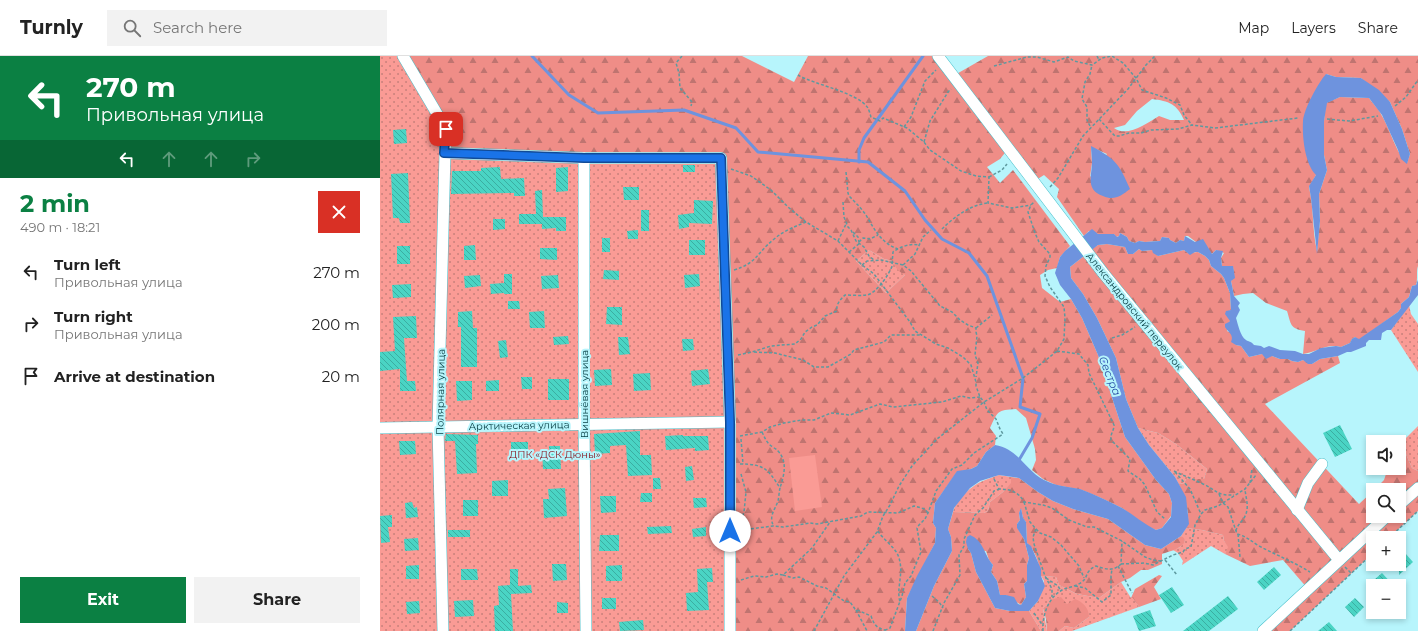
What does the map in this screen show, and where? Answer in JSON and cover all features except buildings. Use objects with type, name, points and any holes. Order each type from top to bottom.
[{"type":"street","name":"Полярная улица","points":[[403,56],[446,129],[444,153],[438,427],[443,631]]},
{"type":"street","name":"Александровский переулок","points":[[940,60],[1102,271],[1339,560]]},
{"type":"street","points":[[444,153],[584,158],[721,158],[730,422],[735,435],[730,531],[730,631]]},
{"type":"street","name":"Вишнёвая улица","points":[[584,158],[586,631]]},
{"type":"street","name":"Арктическая улица","points":[[380,428],[730,422]]},
{"type":"street","points":[[1297,510],[1308,483],[1322,464]]},
{"type":"street","points":[[1406,499],[1418,488]]},
{"type":"street","points":[[1263,631],[1379,523]]},
{"type":"path","points":[[682,56],[676,64],[680,88],[692,102],[691,106]]},
{"type":"path","points":[[1097,56],[1099,60]]},
{"type":"path","points":[[1091,127],[1087,120],[1087,107],[1082,99],[1085,82],[1090,74],[1092,65],[1102,58],[1112,56],[1123,62],[1136,78],[1142,90],[1166,98],[1180,105],[1184,115],[1192,125]]},
{"type":"path","points":[[814,631],[844,576],[878,530],[885,512],[912,466],[937,439],[984,402],[1023,378],[1057,351],[1064,338],[1064,307],[1050,287],[1045,276],[1046,266],[1050,254],[1039,242],[1028,212],[1031,205],[1043,195],[1058,178],[1083,136],[1128,89],[1146,65],[1155,56]]},
{"type":"path","points":[[994,66],[1027,57],[1037,57],[1054,62],[1067,57],[1074,61],[1092,65]]},
{"type":"path","points":[[904,127],[911,117],[925,81],[940,60]]},
{"type":"path","points":[[798,75],[849,95],[862,102],[868,108],[871,117],[880,121],[883,118],[904,127],[924,142],[930,150],[961,171],[976,176],[989,177],[1002,170],[1014,156]]},
{"type":"path","points":[[1395,106],[1406,97],[1418,80]]},
{"type":"path","points":[[924,142],[930,122],[948,92],[958,82]]},
{"type":"path","points":[[1327,118],[1349,121],[1378,116]]},
{"type":"path","points":[[1099,119],[1115,136],[1119,136],[1192,125],[1215,128],[1298,118]]},
{"type":"path","points":[[730,168],[751,176],[771,190],[806,222],[838,241],[882,283],[915,330],[936,344],[964,356],[971,365],[976,379]]},
{"type":"path","points":[[846,172],[848,193],[878,235],[893,247],[898,249]]},
{"type":"path","points":[[988,203],[989,177]]},
{"type":"path","points":[[843,202],[846,223],[858,236],[859,243]]},
{"type":"path","points":[[942,229],[963,212],[982,204],[988,203],[1012,208],[1031,205]]},
{"type":"path","points":[[725,272],[744,267],[755,259],[772,240],[788,229],[806,222]]},
{"type":"path","points":[[838,241],[846,223]]},
{"type":"path","points":[[903,265],[915,254],[923,237],[931,230]]},
{"type":"path","points":[[852,231],[856,241],[864,247],[869,256],[874,260]]},
{"type":"path","points":[[849,252],[863,238],[870,239],[878,235]]},
{"type":"path","points":[[727,355],[752,352],[771,346],[795,344],[801,339],[805,332],[817,325],[826,316],[837,311],[839,302],[845,295],[868,295],[882,283],[892,264],[893,252],[916,244],[919,245]]},
{"type":"path","points":[[862,265],[867,261],[874,260],[903,265],[911,271],[928,294],[940,306],[952,312],[968,325],[976,328]]},
{"type":"path","points":[[976,328],[992,315]]},
{"type":"path","points":[[1112,338],[1122,335],[1144,323]]},
{"type":"path","points":[[855,609],[871,616],[874,624],[879,629],[884,631],[890,628],[900,602],[905,583],[911,576],[922,552],[917,528],[925,519],[936,491],[952,469],[962,465],[974,453],[1003,434],[996,419],[987,410],[976,386],[978,363],[976,355],[976,328]]},
{"type":"path","points":[[752,352],[774,353],[803,360],[814,367],[824,366],[828,368],[851,354],[854,350],[884,342],[891,335],[923,335]]},
{"type":"path","points":[[1057,351],[1079,354],[1088,365],[1089,373],[1114,425],[1111,440],[1126,453],[1130,459],[1128,471],[1140,479],[1145,485],[1157,512],[1165,520]]},
{"type":"path","points":[[743,464],[735,435],[762,432],[770,427],[784,423],[814,420],[831,413],[850,415],[880,404],[893,407],[942,402],[961,396],[970,398],[980,397]]},
{"type":"path","points":[[762,432],[766,442],[778,450],[784,461],[785,473],[775,509],[772,514],[771,520],[773,526]]},
{"type":"path","points":[[740,468],[738,464],[755,465],[767,470],[780,488]]},
{"type":"path","points":[[1083,587],[1084,579],[1088,571],[1096,566],[1112,569],[1121,564],[1144,563],[1153,565],[1191,547],[1195,525],[1201,514],[1205,510],[1218,506],[1245,489],[1263,468]]},
{"type":"path","points":[[1201,514],[1190,489],[1174,471],[1186,478],[1205,484],[1219,494],[1223,502],[1228,507],[1238,534],[1240,557]]},
{"type":"path","points":[[741,473],[746,492],[744,512],[741,523]]},
{"type":"path","points":[[994,480],[998,489]]},
{"type":"path","points":[[934,631],[944,604],[960,575],[959,555],[964,546],[964,540],[975,515],[983,508],[994,491],[998,489],[1014,491],[1022,498],[1030,522],[1040,533],[1061,545],[1079,566],[1084,579]]},
{"type":"path","points":[[1236,531],[1239,523],[1244,519],[1248,509],[1245,489]]},
{"type":"path","points":[[1219,494],[1235,495]]},
{"type":"path","points":[[1024,502],[1052,508],[1069,520],[1094,527],[1122,541],[1145,557],[1161,561]]},
{"type":"path","points":[[730,531],[773,526],[783,527],[810,523],[817,524],[848,517],[861,516],[868,512],[898,513],[914,506],[925,509],[928,513]]},
{"type":"path","points":[[1397,531],[1418,511]]},
{"type":"path","points":[[783,575],[812,548],[830,522]]},
{"type":"path","points":[[1036,529],[1033,537],[1034,544],[1046,578],[1052,590],[1052,597],[1046,610],[1043,631]]},
{"type":"path","points":[[878,530],[881,537],[899,556],[902,574],[898,596],[900,602]]},
{"type":"path","points":[[1238,534],[1246,536],[1260,546],[1283,557],[1319,578]]},
{"type":"path","points":[[1121,564],[1122,541]]},
{"type":"path","points":[[1290,631],[1366,559]]},
{"type":"path","points":[[1165,560],[1177,575]]},
{"type":"path","points":[[1118,566],[1132,593]]},
{"type":"path","points":[[1073,586],[1083,587],[1102,602],[1111,595],[1112,569]]},
{"type":"path","points":[[730,586],[740,580],[754,576],[766,577],[778,574],[793,578],[799,577],[817,586],[826,588],[844,601],[850,602],[867,631]]},
{"type":"path","points":[[1046,578],[1058,586],[1061,591]]},
{"type":"path","points":[[1052,597],[1084,579]]},
{"type":"path","points":[[932,596],[943,608]]},
{"type":"path","points":[[1034,613],[1043,626]]},
{"type":"green space","name":"ДПК «ДСК Дюны»","points":[[380,56],[403,56],[721,158],[731,631],[380,631]]},
{"type":"green space","points":[[403,56],[742,56],[794,82],[808,56],[938,56],[953,76],[988,56],[1418,56],[1417,282],[1416,285],[1412,286],[1409,297],[1401,304],[1401,308],[1398,312],[1359,340],[1355,337],[1350,343],[1341,347],[1331,346],[1303,354],[1305,331],[1296,329],[1292,325],[1287,311],[1266,303],[1253,293],[1234,296],[1231,281],[1234,275],[1233,267],[1222,266],[1221,258],[1224,253],[1216,250],[1212,254],[1188,236],[1185,236],[1184,241],[1180,240],[1176,243],[1169,238],[1162,237],[1160,241],[1139,241],[1135,243],[1129,241],[1127,237],[1120,233],[1119,236],[1116,237],[1114,234],[1098,234],[1089,231],[1084,236],[1057,197],[1059,189],[1044,175],[1033,182],[1008,149],[1000,159],[987,167],[1000,183],[1013,170],[1070,246],[1060,257],[1057,268],[1048,270],[1040,275],[1042,288],[1060,302],[1071,299],[1082,318],[1098,355],[1125,437],[1156,480],[1169,494],[1172,503],[1171,516],[1162,528],[1156,530],[1147,526],[1122,508],[1099,497],[1082,490],[1056,485],[1043,479],[1032,470],[1036,460],[1035,449],[1026,418],[1016,409],[1005,410],[999,412],[990,428],[996,436],[995,445],[986,452],[977,466],[957,472],[935,503],[933,523],[936,528],[935,543],[907,598],[905,631],[731,631],[721,159],[447,153],[446,129]],"holes":[[[1326,74],[1336,77],[1361,78],[1390,102],[1402,129],[1410,154],[1407,163],[1400,154],[1381,113],[1369,98],[1340,97],[1326,103],[1324,121],[1324,155],[1327,170],[1319,194],[1320,221],[1317,251],[1309,187],[1316,175]],[[1152,99],[1158,100],[1172,104],[1184,120],[1170,120],[1159,116],[1143,126],[1131,130],[1119,131],[1114,128],[1125,125],[1137,111]],[[1091,147],[1107,154],[1090,177],[1092,163]],[[869,250],[884,259],[893,261],[898,270],[905,275],[886,293],[856,261]]]},
{"type":"green space","points":[[1107,244],[1125,247],[1128,254],[1133,254],[1139,249],[1142,251],[1152,250],[1158,256],[1184,250],[1188,253],[1198,252],[1205,256],[1209,260],[1211,266],[1224,278],[1230,293],[1231,310],[1229,311],[1230,321],[1227,331],[1231,333],[1236,345],[1241,346],[1249,357],[1262,354],[1298,362],[1303,360],[1312,364],[1320,359],[1338,356],[1340,363],[1265,404],[1359,504],[1366,498],[1366,523],[1405,523],[1397,531],[1366,531],[1366,560],[1290,631],[1263,631],[1308,589],[1283,560],[1250,566],[1225,554],[1228,547],[1224,541],[1223,535],[1186,528],[1188,523],[1188,512],[1183,493],[1178,483],[1184,484],[1186,479],[1204,479],[1207,469],[1176,444],[1158,433],[1138,428],[1126,399],[1116,358],[1097,318],[1083,294],[1071,278],[1070,267],[1084,256],[1098,276],[1103,276],[1341,555],[1106,274],[1092,249],[1098,245]]},
{"type":"green space","points":[[869,250],[884,259],[893,261],[905,275],[886,293],[856,261]]},
{"type":"green space","points":[[1409,305],[1411,314],[1418,324],[1418,372],[1391,330]]},
{"type":"green space","points":[[1418,426],[1418,471],[1412,468],[1406,454],[1406,438]]},
{"type":"green space","points":[[1138,428],[1158,433],[1176,444],[1207,469],[1204,479],[1186,479],[1184,484],[1178,483]]},
{"type":"green space","points":[[1406,454],[1412,468],[1418,471],[1418,511],[1406,522],[1406,483],[1381,483],[1386,475],[1406,475]]},
{"type":"green space","points":[[815,455],[822,507],[795,511],[789,458]]},
{"type":"green space","points":[[999,475],[1011,477],[1012,483],[990,502],[988,511],[984,513],[953,512],[955,506],[969,489],[982,481]]},
{"type":"green space","points":[[1011,477],[1019,478],[1053,501],[1073,509],[1108,519],[1145,545],[1161,549],[1181,536],[1185,541],[1179,548],[1162,554],[1162,564],[1148,570],[1141,570],[1099,598],[1077,594],[1059,585],[1056,577],[1041,576],[1037,558],[1027,543],[1026,522],[1023,518],[1021,509],[1019,513],[1020,520],[1017,527],[1024,539],[1029,558],[1027,565],[1027,581],[1024,584],[1026,597],[1021,605],[1006,595],[1000,595],[997,581],[991,572],[993,565],[989,560],[986,551],[968,549],[971,553],[976,572],[995,608],[1010,611],[1029,611],[1041,631],[916,631],[934,586],[952,551],[951,537],[948,529],[953,512],[984,513],[988,511],[990,502],[1003,492],[1011,483]]},
{"type":"green space","points":[[1186,528],[1223,535],[1224,541],[1229,547],[1225,554],[1211,546],[1182,565],[1183,561],[1178,553],[1173,550],[1180,547],[1185,541],[1181,536]]},
{"type":"green space","points":[[1159,575],[1162,576],[1154,587],[1161,599],[1139,607],[1133,598],[1131,598],[1135,589]]},
{"type":"green space","points":[[1041,576],[1056,577],[1059,585],[1077,594],[1099,598],[1121,582],[1131,598],[1133,597],[1139,607],[1072,631],[1059,631],[1065,626],[1074,628],[1089,617],[1067,604],[1050,600],[1043,608],[1047,631],[1041,631],[1029,611],[1038,601],[1044,581]]},
{"type":"green space","points":[[1061,597],[1067,604],[1075,599],[1081,602],[1087,608],[1089,617],[1074,628],[1065,626],[1059,631],[1047,631],[1043,608],[1050,600]]},
{"type":"water","points":[[1326,74],[1336,77],[1361,78],[1379,90],[1390,102],[1402,129],[1410,154],[1407,164],[1401,159],[1382,115],[1369,98],[1340,97],[1327,103],[1324,121],[1324,155],[1327,170],[1319,194],[1320,221],[1317,254],[1309,186],[1316,175],[1309,164],[1305,150],[1303,121],[1312,96]]},
{"type":"water","points":[[1091,146],[1116,163],[1130,189],[1114,198],[1097,193],[1094,190],[1091,182]]},
{"type":"water","name":"Сестра","points":[[1092,229],[1098,234],[1114,234],[1117,237],[1120,233],[1127,237],[1129,241],[1135,243],[1139,241],[1160,241],[1162,237],[1169,238],[1176,243],[1180,240],[1184,241],[1185,236],[1195,242],[1203,239],[1212,254],[1216,250],[1223,251],[1221,258],[1222,266],[1233,266],[1235,278],[1231,281],[1234,296],[1240,303],[1238,306],[1240,310],[1236,318],[1241,333],[1246,340],[1254,345],[1264,348],[1269,346],[1280,350],[1309,354],[1321,348],[1336,346],[1341,347],[1350,343],[1355,337],[1359,339],[1398,312],[1401,308],[1401,304],[1409,297],[1412,286],[1416,285],[1418,280],[1418,295],[1391,330],[1387,330],[1382,333],[1381,340],[1369,340],[1366,343],[1366,346],[1351,352],[1320,359],[1312,364],[1308,364],[1303,360],[1298,362],[1272,356],[1266,359],[1262,354],[1249,357],[1241,346],[1231,342],[1231,336],[1225,327],[1225,324],[1230,321],[1225,314],[1226,311],[1231,310],[1230,293],[1224,278],[1211,266],[1209,260],[1205,256],[1198,252],[1190,255],[1184,250],[1158,256],[1153,253],[1152,250],[1142,251],[1139,249],[1133,254],[1128,254],[1125,247],[1107,244],[1098,245],[1070,267],[1071,278],[1083,294],[1097,318],[1116,358],[1126,399],[1138,428],[1149,445],[1175,477],[1186,497],[1189,524],[1181,536],[1161,549],[1145,545],[1108,519],[1073,509],[1053,501],[1019,478],[999,475],[980,481],[970,488],[954,508],[948,529],[951,537],[952,551],[934,586],[916,631],[905,631],[907,598],[935,543],[936,528],[933,523],[935,503],[957,471],[971,469],[977,466],[986,452],[995,445],[1003,447],[1016,455],[1037,476],[1044,480],[1058,485],[1080,489],[1097,496],[1122,508],[1156,530],[1162,528],[1171,517],[1172,503],[1169,494],[1156,480],[1125,437],[1098,355],[1082,318],[1071,299],[1060,285],[1055,273],[1060,257],[1065,251]]},
{"type":"water","points":[[1021,508],[1023,518],[1026,522],[1027,543],[1031,546],[1041,569],[1041,576],[1045,586],[1038,601],[1029,611],[1010,611],[995,608],[976,572],[971,553],[966,542],[967,537],[970,535],[981,544],[993,565],[991,572],[997,581],[1000,595],[1014,597],[1018,604],[1021,605],[1026,597],[1024,584],[1027,581],[1027,565],[1029,558],[1024,539],[1017,528],[1017,524],[1020,520],[1019,513]]},
{"type":"waterway","points":[[532,56],[569,95],[598,113],[684,110],[736,128],[758,152],[868,162],[905,191],[925,220],[942,239],[969,253],[987,276],[1023,378],[1020,407],[1040,414],[1032,438],[1019,460]]},
{"type":"waterway","points":[[859,162],[859,150],[864,138],[923,56]]},
{"type":"route","points":[[446,129],[444,153],[584,158],[721,158],[730,422],[730,531]]}]
